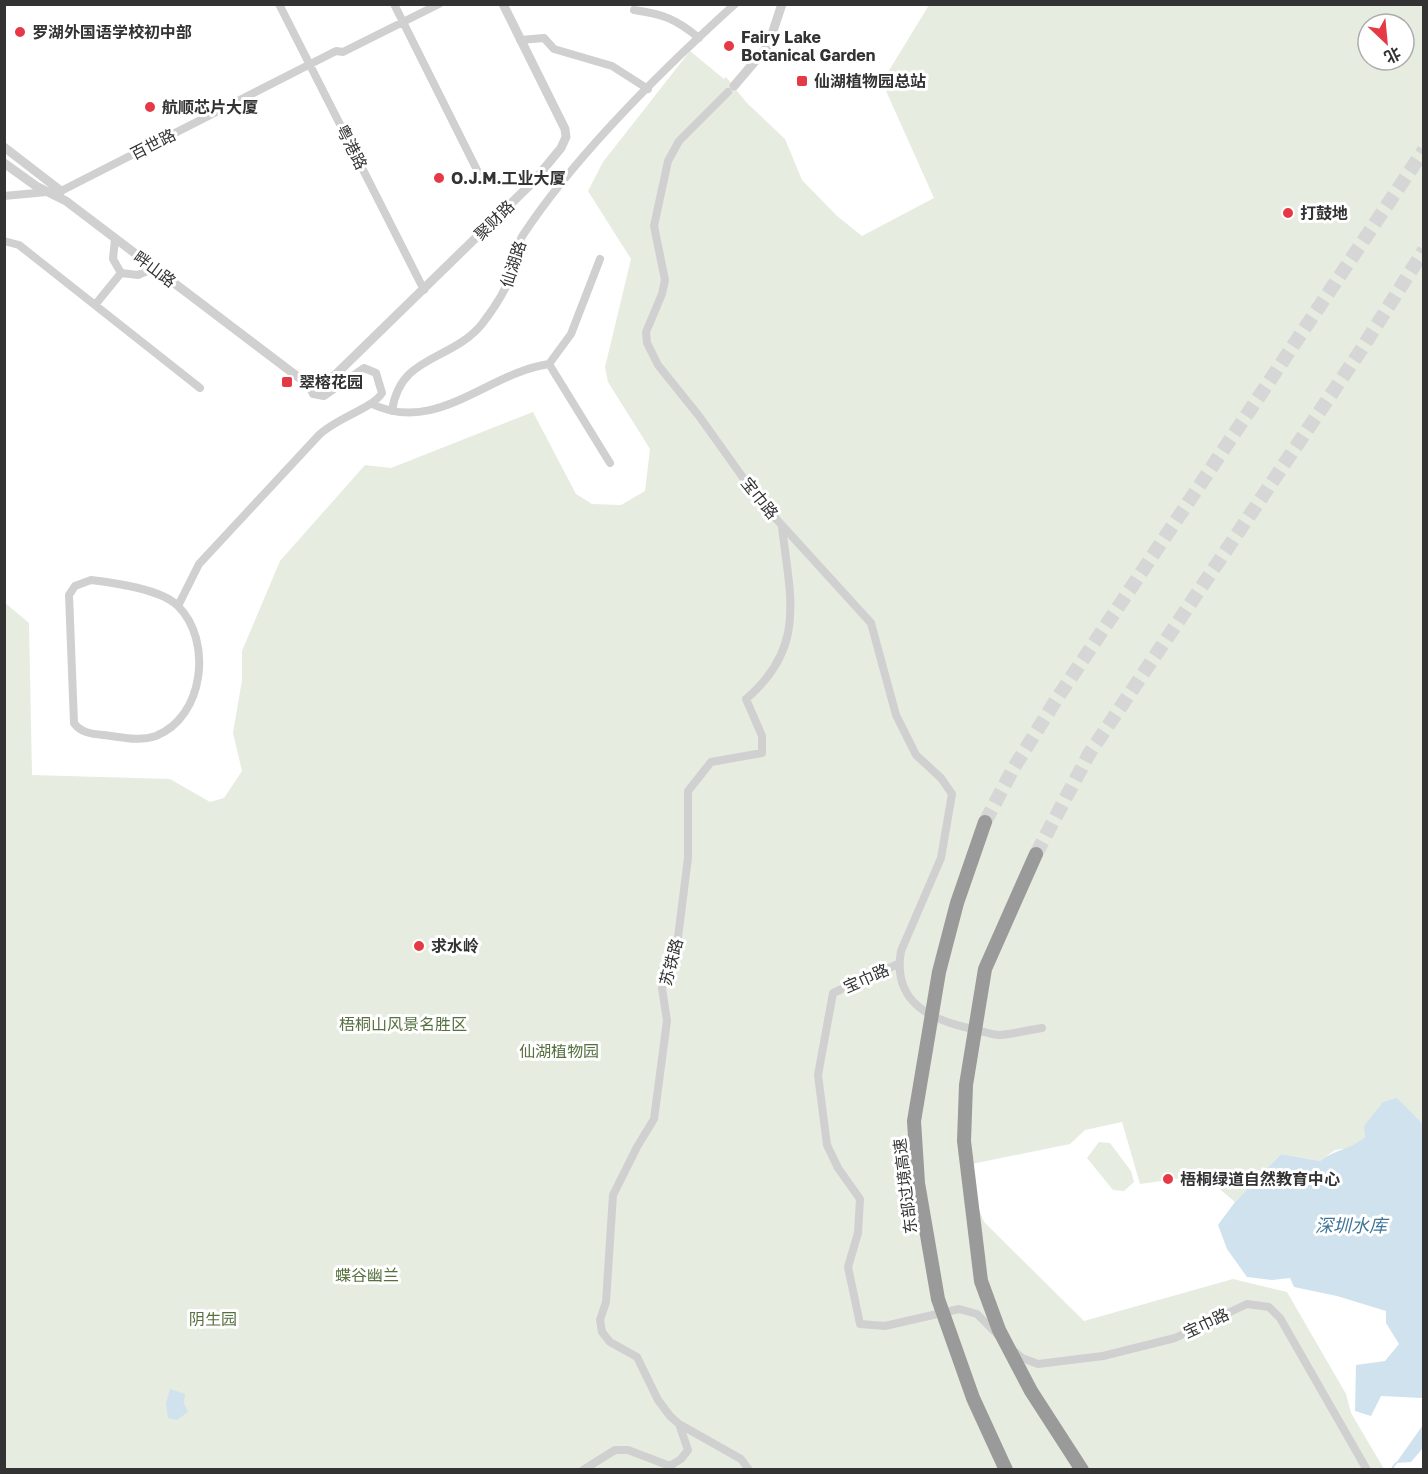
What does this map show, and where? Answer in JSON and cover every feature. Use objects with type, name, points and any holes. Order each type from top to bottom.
[{"type":"highway","name":"东部过境高速","points":[[985,822],[957,903],[939,972],[914,1121],[918,1183],[938,1299],[973,1398],[1006,1470]]},
{"type":"highway","points":[[1036,854],[985,969],[966,1084],[963,1141],[981,1281],[999,1330],[1031,1390],[1082,1470]]},
{"type":"street","name":"粤港路","points":[[279,4],[424,290]]},
{"type":"street","points":[[394,4],[478,172]]},
{"type":"street","name":"百世路","points":[[61,190],[336,51],[344,52],[439,4]]},
{"type":"street","name":"聚财路","points":[[305,382],[330,380],[532,182],[565,141],[565,129],[503,4]]},
{"type":"street","name":"仙湖路","points":[[392,411],[395,392],[405,376],[422,364],[456,347],[480,326],[506,291],[520,238],[548,200],[648,89],[735,4]]},
{"type":"street","points":[[731,89],[768,46],[783,4]]},
{"type":"street","points":[[634,10],[677,21],[699,38]]},
{"type":"street","points":[[520,40],[544,38],[554,49],[612,66],[648,89]]},
{"type":"street","name":"宝巾路","points":[[731,89],[679,141],[668,161],[654,226],[664,280],[663,294],[646,332],[646,344],[681,398],[699,416],[759,500],[871,623],[896,715],[916,754],[941,778],[952,794],[941,858],[900,951],[898,964],[833,993],[818,1075],[827,1145],[838,1168],[860,1199],[858,1233],[848,1268],[860,1324],[885,1326],[959,1309],[977,1314],[1022,1358],[1038,1364],[1103,1356],[1167,1341],[1247,1304],[1269,1307],[1280,1318],[1367,1470]]},
{"type":"street","points":[[4,147],[61,190]]},
{"type":"street","name":"畔山路","points":[[4,164],[26,180],[66,201],[305,382]]},
{"type":"street","points":[[4,195],[47,192]]},
{"type":"street","points":[[115,238],[113,259],[121,273]]},
{"type":"street","points":[[4,241],[19,245],[200,388]]},
{"type":"street","points":[[372,404],[392,411],[413,414],[451,404],[533,366],[549,364],[571,334],[600,260]]},
{"type":"street","points":[[121,273],[138,275],[154,268]]},
{"type":"street","points":[[96,305],[121,273]]},
{"type":"street","points":[[549,364],[610,462]]},
{"type":"street","points":[[178,606],[199,564],[319,435],[338,419],[372,404],[382,393],[382,386],[376,373],[364,368],[354,372],[324,396],[313,394],[305,382]]},
{"type":"street","name":"苏铁路","points":[[679,1424],[662,1408],[637,1357],[610,1342],[602,1332],[600,1320],[606,1302],[613,1195],[654,1119],[667,1021],[662,988],[676,953],[688,858],[688,791],[711,762],[762,753],[762,736],[746,699],[767,681],[786,649],[792,610],[782,525]]},
{"type":"street","points":[[97,581],[160,595],[178,606],[191,629],[199,656],[198,683],[187,708],[168,729],[146,738],[127,738],[80,731],[74,723],[72,714],[68,600],[71,590],[80,583],[97,581]]},
{"type":"street","points":[[898,964],[909,998],[924,1013],[963,1027],[998,1035],[1042,1028]]},
{"type":"street","points":[[583,1470],[615,1450],[628,1450],[670,1466],[681,1459],[688,1450],[679,1424]]},
{"type":"street","points":[[679,1424],[735,1455],[749,1470]]},
{"type":"green space","name":"仙湖植物园","points":[[929,5],[1423,5],[1423,1124],[1397,1099],[1353,1148],[1335,1150],[1320,1161],[1281,1154],[1235,1202],[1203,1175],[1140,1184],[1122,1122],[1085,1130],[1070,1144],[962,1166],[984,1222],[1084,1321],[1233,1279],[1287,1292],[1346,1394],[1351,1413],[1384,1469],[5,1469],[4,602],[29,623],[32,775],[170,779],[210,802],[224,798],[242,771],[233,733],[242,680],[242,651],[280,561],[365,465],[391,468],[533,412],[576,494],[592,504],[621,505],[645,491],[650,449],[608,382],[605,367],[631,259],[588,191],[603,162],[690,51],[724,79],[726,77],[746,102],[785,139],[802,180],[837,216],[862,236],[934,198],[882,82]]},
{"type":"green space","points":[[1099,1142],[1110,1143],[1131,1171],[1134,1182],[1124,1191],[1113,1190],[1087,1158]]},
{"type":"water","name":"深圳水库","points":[[1397,1098],[1423,1124],[1423,1408],[1422,1398],[1381,1396],[1371,1416],[1355,1411],[1356,1365],[1385,1361],[1399,1344],[1386,1323],[1386,1311],[1337,1296],[1294,1287],[1290,1278],[1272,1280],[1247,1277],[1227,1249],[1218,1225],[1235,1202],[1281,1154],[1320,1161],[1354,1145],[1365,1137],[1364,1126],[1383,1102]]},
{"type":"water","points":[[170,1389],[185,1394],[184,1403],[188,1412],[177,1420],[168,1418],[166,1404]]},
{"type":"water","points":[[1423,1425],[1423,1448],[1411,1462],[1396,1463]]},
{"type":"waterway","points":[[1391,1470],[1396,1463]]},
{"type":"tunnel","points":[[985,822],[1013,769],[1056,700],[1424,150]]},
{"type":"tunnel","points":[[1036,854],[1089,754],[1361,350],[1424,250]]},
{"type":"place","name":"罗湖外国语学校初中部","points":[[20,32]]},
{"type":"place","name":"Fairy Lake Botanical Garden","points":[[729,46]]},
{"type":"place","name":"仙湖植物园总站","points":[[802,81]]},
{"type":"place","name":"航顺芯片大厦","points":[[150,107]]},
{"type":"place","name":"O.J.M.工业大厦","points":[[439,178]]},
{"type":"place","name":"打鼓地","points":[[1288,213]]},
{"type":"place","name":"翠榕花园","points":[[287,382]]},
{"type":"place","name":"求水岭","points":[[419,946]]},
{"type":"place","name":"梧桐绿道自然教育中心","points":[[1168,1179]]},
{"type":"park label","name":"梧桐山风景名胜区","points":[[403,1024]]},
{"type":"park label","name":"蝶谷幽兰","points":[[367,1275]]},
{"type":"park label","name":"阴生园","points":[[213,1319]]}]
